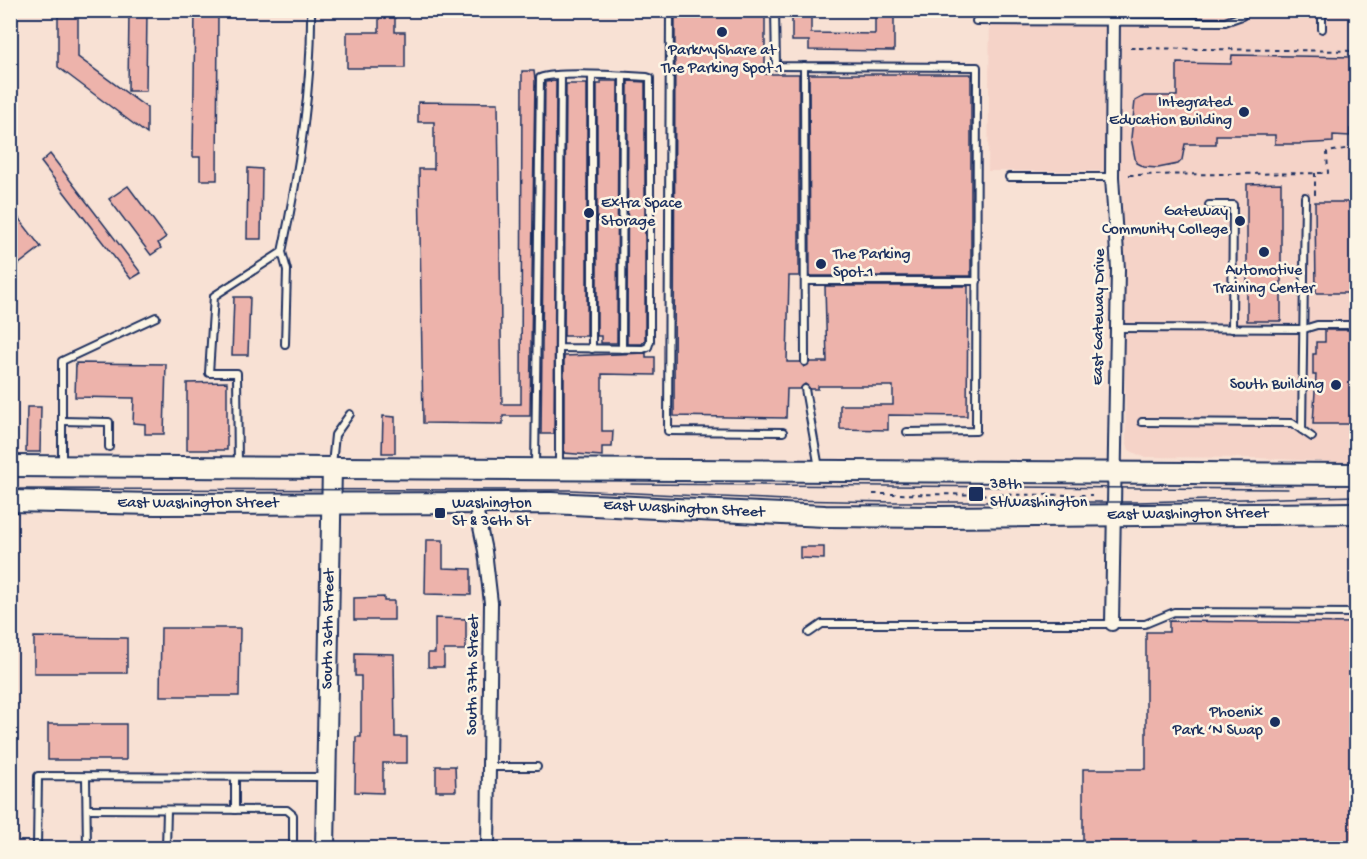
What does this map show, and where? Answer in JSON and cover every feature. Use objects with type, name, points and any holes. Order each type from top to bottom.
[{"type":"main road","points":[[10,466],[1356,474]]},
{"type":"main road","name":"East Washington Street","points":[[10,501],[621,505],[825,516],[1356,513]]},
{"type":"street","name":"East Gateway Drive","points":[[1112,624],[1118,328],[1118,245],[1112,177],[1113,16]]},
{"type":"street","name":"South 36th Street","points":[[325,849],[332,467]]},
{"type":"street","name":"South 37th Street","points":[[475,503],[490,578],[491,603],[488,849]]},
{"type":"lane","points":[[285,344],[287,270],[282,252],[305,118],[311,55],[311,10]]},
{"type":"lane","points":[[670,10],[668,431],[783,432]]},
{"type":"lane","points":[[775,10],[776,66],[977,67],[976,431],[907,432]]},
{"type":"lane","points":[[976,21],[1113,16],[1225,22],[1242,16],[1242,10]]},
{"type":"lane","points":[[1322,10],[1322,29]]},
{"type":"lane","points":[[804,66],[805,362]]},
{"type":"lane","points":[[535,468],[539,81],[544,76],[647,76],[651,82],[648,347],[559,348]]},
{"type":"lane","points":[[559,468],[561,76]]},
{"type":"lane","points":[[592,76],[592,349]]},
{"type":"lane","points":[[622,349],[623,76]]},
{"type":"lane","points":[[1009,177],[1112,177]]},
{"type":"lane","points":[[1302,430],[1305,197]]},
{"type":"lane","points":[[1209,205],[1233,205],[1232,329]]},
{"type":"lane","points":[[238,467],[237,373],[209,373],[214,296],[282,252]]},
{"type":"lane","points":[[805,282],[977,281]]},
{"type":"lane","points":[[62,466],[62,361],[156,317]]},
{"type":"lane","points":[[1118,328],[1304,329],[1317,325],[1356,325]]},
{"type":"lane","points":[[805,389],[819,472]]},
{"type":"lane","name":"South 36th Street","points":[[332,467],[335,435],[350,414]]},
{"type":"lane","points":[[62,421],[109,422],[109,447]]},
{"type":"lane","points":[[1142,422],[1292,423],[1312,437]]},
{"type":"lane","points":[[809,633],[822,624],[1145,624],[1174,612],[1356,613]]},
{"type":"lane","points":[[489,767],[537,767]]},
{"type":"lane","points":[[37,849],[38,777],[326,777]]},
{"type":"lane","points":[[87,777],[87,849]]},
{"type":"lane","points":[[235,777],[235,810]]},
{"type":"lane","points":[[87,809],[292,812],[293,849]]},
{"type":"lane","points":[[166,849],[167,810]]},
{"type":"path","points":[[1130,48],[1356,51]]},
{"type":"path","points":[[1350,133],[1356,133]]},
{"type":"path","points":[[1129,175],[1328,173],[1327,152],[1356,147]]},
{"type":"path","points":[[873,494],[1092,495]]},
{"type":"shaded area","name":"GateWay Community College","points":[[990,11],[1356,11],[1356,463],[1257,458],[1143,457],[1129,450],[1126,440],[1121,171],[988,171]]},
{"type":"building","points":[[58,10],[78,10],[78,57],[147,108],[147,134],[58,67]]},
{"type":"building","points":[[129,10],[147,10],[146,91],[128,91]]},
{"type":"building","points":[[195,10],[218,10],[217,180],[200,180],[200,157],[193,157]]},
{"type":"building","points":[[675,10],[765,10],[765,74],[799,74],[799,276],[789,276],[787,362],[800,362],[804,367],[810,362],[827,362],[825,286],[968,286],[967,416],[888,415],[888,430],[840,429],[840,405],[893,405],[893,386],[818,386],[818,389],[810,389],[805,384],[800,389],[787,389],[786,418],[674,416]]},
{"type":"building","points":[[792,10],[811,10],[811,33],[875,34],[875,10],[894,10],[894,51],[809,50],[809,41],[792,41]]},
{"type":"building","points":[[379,17],[395,17],[395,32],[405,32],[405,68],[347,68],[347,32],[379,32]]},
{"type":"building","name":"Integrated Education Building","points":[[1232,55],[1355,57],[1356,129],[1350,129],[1350,136],[1333,135],[1333,142],[1298,144],[1275,144],[1275,135],[1216,135],[1216,144],[1185,144],[1182,160],[1178,164],[1158,168],[1144,167],[1136,163],[1131,138],[1135,101],[1144,96],[1177,96],[1177,63],[1231,64]]},
{"type":"building","points":[[522,71],[534,71],[535,80],[530,416],[503,416],[503,424],[423,423],[419,169],[434,169],[434,122],[418,122],[418,102],[498,103],[502,404],[521,404]]},
{"type":"building","points":[[809,74],[971,74],[971,276],[810,276]]},
{"type":"building","points":[[556,81],[554,434],[541,434],[545,82]]},
{"type":"building","points":[[601,81],[618,81],[617,343],[601,343],[601,336],[597,336],[597,84],[601,84]]},
{"type":"building","points":[[628,81],[645,82],[645,340],[642,344],[627,344]]},
{"type":"building","points":[[566,84],[587,84],[587,336],[564,336]]},
{"type":"building","points":[[50,154],[141,273],[131,279],[41,162]]},
{"type":"building","points":[[248,168],[262,169],[261,239],[247,239]]},
{"type":"building","name":"Automotive Training Center","points":[[1281,183],[1281,321],[1247,321],[1247,184]]},
{"type":"building","points":[[128,186],[166,237],[158,243],[161,248],[151,255],[109,199]]},
{"type":"building","points":[[1315,202],[1356,202],[1356,293],[1316,293]]},
{"type":"building","points":[[10,207],[41,247],[10,271]]},
{"type":"building","points":[[234,297],[250,297],[248,355],[232,355]]},
{"type":"building","name":"South Building","points":[[1325,330],[1356,330],[1356,420],[1350,420],[1350,424],[1313,424],[1316,375],[1313,375],[1313,354],[1316,354],[1316,342],[1325,342]]},
{"type":"building","points":[[646,353],[646,357],[655,357],[655,375],[602,374],[602,431],[613,431],[612,447],[602,447],[602,456],[564,453],[564,356]]},
{"type":"building","points":[[76,363],[166,364],[164,434],[145,434],[145,424],[133,423],[134,398],[75,397]]},
{"type":"building","points":[[227,382],[227,450],[187,450],[187,383]]},
{"type":"building","points":[[27,407],[41,407],[40,452],[26,452]]},
{"type":"building","points":[[383,416],[395,417],[395,453],[382,453]]},
{"type":"building","points":[[426,540],[443,540],[443,568],[471,569],[471,595],[425,594]]},
{"type":"building","points":[[800,547],[824,547],[824,559],[800,558]]},
{"type":"building","points":[[384,597],[384,601],[394,601],[394,620],[354,620],[354,598]]},
{"type":"building","points":[[435,618],[466,619],[466,650],[444,650],[444,667],[428,667],[428,653],[435,653]]},
{"type":"building","points":[[1169,621],[1356,623],[1356,849],[1083,849],[1083,769],[1146,769],[1146,632],[1169,632]]},
{"type":"building","points":[[161,628],[240,628],[239,696],[160,696]]},
{"type":"building","points":[[34,637],[127,638],[127,673],[34,673]]},
{"type":"building","points":[[355,653],[394,654],[395,737],[407,737],[407,763],[383,763],[383,793],[355,792],[356,737],[361,737],[361,676],[355,676]]},
{"type":"building","points":[[48,724],[126,724],[126,760],[48,760]]},
{"type":"building","points":[[436,766],[455,766],[456,791],[436,791]]},
{"type":"tram line","points":[[631,484],[1288,489]]},
{"type":"tram line","points":[[10,489],[571,490],[786,500],[893,502],[1138,502],[1356,496]]},
{"type":"place","name":"ParkMyShare at The Parking Spot 1","points":[[722,32]]},
{"type":"place","name":"Integrated Education Building","points":[[1244,112]]},
{"type":"place","name":"Extra Space Storage","points":[[589,213]]},
{"type":"place","name":"GateWay Community College","points":[[1240,221]]},
{"type":"place","name":"Automotive Training Center","points":[[1264,252]]},
{"type":"place","name":"The Parking Spot 1","points":[[821,264]]},
{"type":"place","name":"South Building","points":[[1336,385]]},
{"type":"place","name":"38th St/Washington","points":[[976,494]]},
{"type":"place","name":"Washington St & 36th St","points":[[440,513]]},
{"type":"place","name":"Phoenix Park ‘N Swap","points":[[1275,722]]}]
